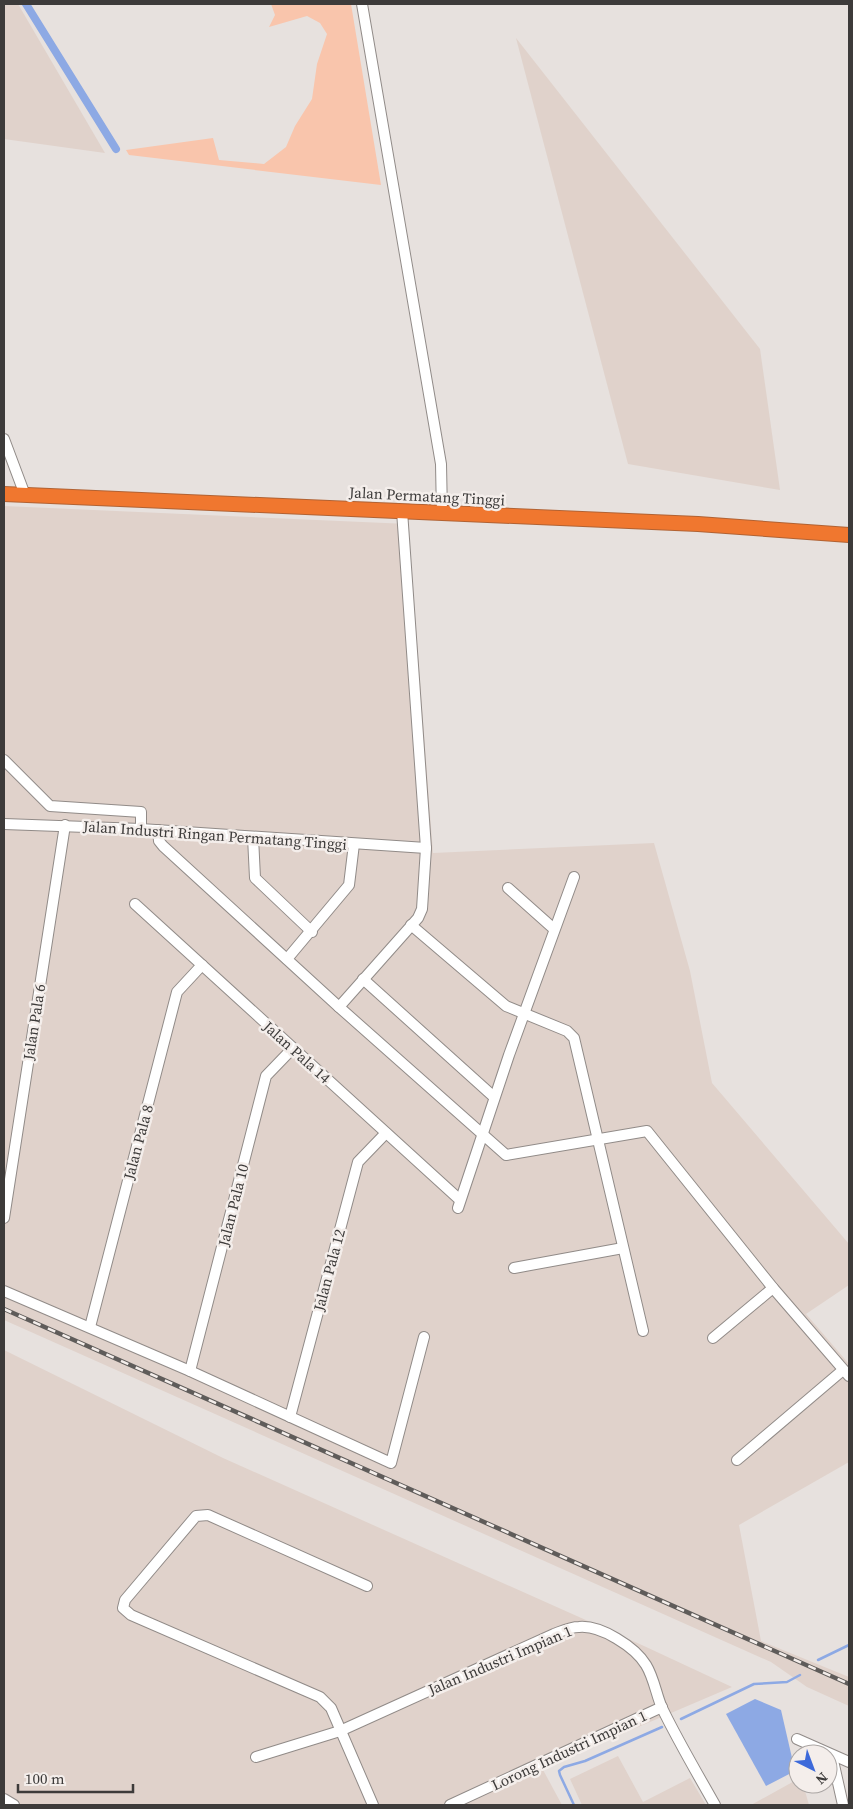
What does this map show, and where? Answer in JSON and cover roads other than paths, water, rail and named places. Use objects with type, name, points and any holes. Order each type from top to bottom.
[{"type":"highway","name":"Jalan Permatang Tinggi","points":[[4,494],[698,524],[849,536]]},
{"type":"street","points":[[362,4],[441,464],[442,514]]},
{"type":"street","points":[[4,446],[25,495]]},
{"type":"street","points":[[339,1007],[421,913],[426,848],[402,511]]},
{"type":"street","points":[[4,760],[50,806],[141,812],[141,829]]},
{"type":"street","name":"Jalan Industri Ringan Permatang Tinggi","points":[[4,824],[141,829],[426,848]]},
{"type":"street","name":"Jalan Pala 6","points":[[4,1218],[65,825]]},
{"type":"street","points":[[158,830],[159,841],[163,846],[339,1007],[506,1155],[648,1131],[670,1162],[773,1288],[846,1373],[737,1460]]},
{"type":"street","points":[[253,837],[255,878],[312,932]]},
{"type":"street","points":[[287,959],[312,932],[349,885],[354,844]]},
{"type":"street","points":[[482,1135],[523,1014],[574,877]]},
{"type":"street","points":[[508,888],[554,929]]},
{"type":"street","name":"Jalan Pala 14","points":[[135,904],[386,1133],[459,1204],[482,1135]]},
{"type":"street","points":[[411,925],[506,1006],[567,1031],[574,1038],[643,1331]]},
{"type":"street","name":"Jalan Pala 8","points":[[90,1327],[177,992],[202,965]]},
{"type":"street","points":[[363,979],[494,1097]]},
{"type":"street","name":"Jalan Pala 10","points":[[190,1371],[266,1076],[293,1048]]},
{"type":"street","name":"Jalan Pala 12","points":[[290,1416],[358,1162],[386,1133]]},
{"type":"street","points":[[514,1268],[623,1248]]},
{"type":"street","points":[[713,1338],[773,1288]]},
{"type":"street","points":[[4,1291],[190,1371],[391,1463],[424,1337]]},
{"type":"street","points":[[367,1586],[208,1515],[196,1516],[125,1600],[123,1608],[130,1615],[320,1697],[331,1708],[373,1805]]},
{"type":"street","name":"Jalan Industri Impian 1","points":[[256,1757],[340,1731],[554,1634],[580,1626],[590,1628],[630,1646],[647,1667],[662,1707],[715,1805]]},
{"type":"street","name":"Lorong Industri Impian 1","points":[[450,1805],[662,1707]]},
{"type":"street","points":[[798,1739],[808,1744]]},
{"type":"street","points":[[838,1785],[842,1805]]},
{"type":"street","points":[[4,1799],[14,1805]]},
{"type":"water","points":[[755,1699],[781,1710],[789,1744],[788,1775],[766,1786],[726,1714]]},
{"type":"waterway","points":[[26,4],[116,149]]},
{"type":"waterway","points":[[818,1660],[849,1645]]},
{"type":"waterway","points":[[681,1719],[754,1684],[787,1682],[800,1675]]},
{"type":"waterway","points":[[574,1805],[559,1771],[564,1767],[585,1761],[662,1727]]},
{"type":"railway","points":[[4,1309],[849,1684]]}]
